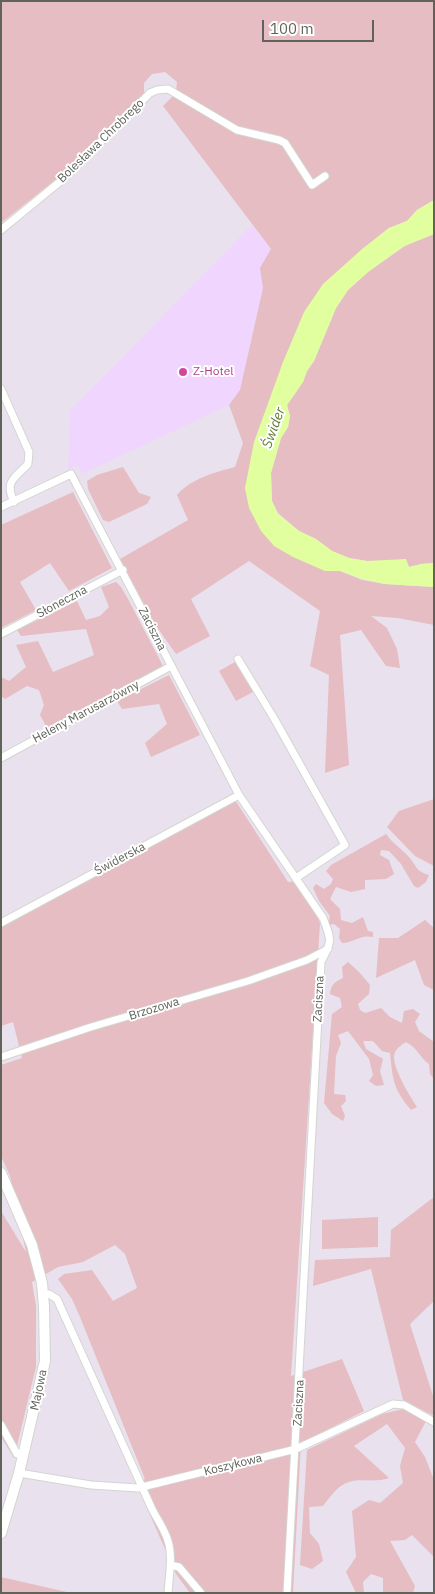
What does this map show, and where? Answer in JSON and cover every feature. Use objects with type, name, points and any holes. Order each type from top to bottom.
[{"type":"street","name":"Bolesława Chrobrego","points":[[1,230],[62,180],[150,93],[157,90],[168,89],[237,130],[285,143],[312,185],[325,176]]},
{"type":"street","points":[[1,389],[29,452],[28,464],[10,482],[9,490],[13,500],[1,508]]},
{"type":"street","name":"Zaciszna","points":[[13,500],[71,474],[239,794],[323,918],[331,942],[321,962],[288,1593]]},
{"type":"street","name":"Słoneczna","points":[[1,634],[123,570]]},
{"type":"street","points":[[238,659],[346,845],[296,878]]},
{"type":"street","name":"Heleny Marusarzówny","points":[[1,758],[171,666]]},
{"type":"street","name":"Świderska","points":[[1,923],[239,794]]},
{"type":"street","name":"Brzozowa","points":[[1,1057],[91,1027],[248,981],[307,960],[328,948]]},
{"type":"street","name":"Brzozowa","points":[[307,960],[321,962]]},
{"type":"street","name":"Majowa","points":[[1,1533],[24,1456],[45,1361],[42,1282],[32,1245],[2,1178]]},
{"type":"street","points":[[43,1295],[49,1294],[57,1299],[169,1543],[168,1593]]},
{"type":"street","name":"Koszykowa","points":[[19,1472],[91,1486],[138,1488],[296,1450],[393,1404],[404,1405],[434,1422]]},
{"type":"street","points":[[1,1425],[17,1454],[24,1456]]},
{"type":"street","points":[[170,1565],[179,1567],[201,1593]]},
{"type":"shaded area","points":[[1,1],[434,1],[434,200],[417,210],[407,221],[389,228],[361,250],[245,488],[325,571],[340,571],[362,580],[385,584],[434,587],[434,625],[398,618],[371,616],[387,628],[397,649],[400,668],[386,666],[361,630],[340,635],[349,765],[325,773],[329,675],[310,666],[320,611],[249,561],[191,599],[210,636],[176,654],[154,623],[120,559],[188,520],[177,495],[182,489],[196,480],[235,467],[243,443],[229,405],[240,390],[263,288],[260,268],[271,249],[163,106],[176,93],[177,82],[165,72],[152,74],[144,83],[144,94],[60,176],[1,223]]},
{"type":"shaded area","name":"Z-Hotel","points":[[252,225],[296,283],[250,395],[82,474],[78,465],[68,470],[70,411]]},
{"type":"shaded area","points":[[434,234],[434,563],[409,567],[385,561],[349,558],[332,551],[316,539],[299,531],[278,513],[272,501],[271,473],[281,438],[288,427],[290,416],[287,405],[303,382],[336,308],[348,290],[368,272],[405,246]]},
{"type":"shaded area","points":[[123,467],[139,493],[151,497],[147,504],[109,522],[103,520],[88,489],[87,481],[97,475]]},
{"type":"shaded area","points":[[73,492],[112,568],[69,591],[50,563],[20,582],[36,610],[1,628],[1,525]]},
{"type":"shaded area","points":[[116,582],[128,599],[163,666],[47,728],[40,715],[44,705],[39,690],[27,686],[5,699],[1,696],[1,677],[9,681],[26,667],[16,645],[38,641],[53,672],[94,655],[86,629],[21,636],[17,630],[77,601],[86,620],[100,616],[109,607],[101,587]]},
{"type":"shaded area","points":[[235,662],[253,692],[236,701],[219,671]]},
{"type":"shaded area","points":[[169,675],[200,735],[151,757],[145,743],[167,724],[159,704],[122,709],[117,701]]},
{"type":"shaded area","points":[[434,799],[434,866],[415,856],[387,827],[399,811]]},
{"type":"shaded area","points":[[235,800],[288,882],[300,881],[320,923],[291,1376],[342,1359],[364,1411],[301,1443],[293,1593],[190,1593],[176,1574],[136,1483],[145,1479],[80,1317],[72,1299],[58,1279],[64,1274],[92,1270],[113,1301],[137,1288],[125,1254],[115,1245],[83,1262],[58,1267],[32,1282],[36,1306],[36,1367],[14,1458],[1,1437],[1,1211],[26,1252],[10,1176],[1,1156],[1,1065],[22,1058],[13,1022],[1,1026],[1,926]]},
{"type":"shaded area","points":[[386,834],[419,870],[429,875],[426,882],[418,888],[414,886],[401,864],[389,851],[381,850],[380,855],[389,860],[394,874],[386,879],[365,880],[365,889],[351,892],[336,887],[330,899],[340,909],[341,920],[352,923],[363,917],[368,931],[373,932],[373,937],[369,936],[342,943],[339,938],[340,929],[334,924],[328,925],[330,916],[319,901],[313,888],[316,884],[324,889],[331,884],[333,879],[326,871],[331,865]]},
{"type":"shaded area","points":[[425,920],[434,928],[434,990],[424,985],[415,960],[376,978],[379,938],[398,938]]},
{"type":"shaded area","points":[[348,962],[370,985],[369,994],[358,1004],[360,1010],[365,1013],[381,1008],[390,1017],[402,1023],[404,1011],[413,1009],[420,1014],[415,1022],[419,1031],[434,1042],[434,1079],[430,1074],[429,1064],[410,1044],[406,1042],[398,1048],[394,1056],[399,1075],[417,1107],[411,1110],[397,1090],[390,1053],[382,1051],[373,1041],[363,1041],[366,1049],[383,1059],[380,1071],[384,1085],[376,1086],[369,1081],[373,1075],[369,1059],[348,1031],[338,1035],[341,1043],[336,1056],[334,1094],[345,1095],[346,1101],[341,1106],[345,1116],[343,1121],[332,1114],[324,1103],[332,1014],[342,1007],[340,998],[330,994],[330,991],[337,981],[343,978],[342,967]]},
{"type":"shaded area","points":[[434,1197],[434,1301],[410,1324],[434,1399],[434,1416],[403,1400],[371,1269],[313,1286],[315,1260],[390,1257],[391,1230]]},
{"type":"shaded area","points":[[378,1217],[378,1247],[322,1249],[322,1220]]},
{"type":"shaded area","points":[[403,1409],[426,1421],[415,1442],[425,1457],[434,1480],[434,1557],[412,1535],[405,1540],[390,1541],[415,1586],[413,1593],[383,1593],[383,1578],[371,1574],[363,1582],[364,1593],[356,1593],[346,1572],[356,1557],[352,1511],[369,1500],[380,1503],[403,1483],[400,1466],[405,1448],[387,1424],[354,1446],[389,1478],[349,1482],[331,1495],[323,1506],[309,1507],[310,1533],[319,1544],[323,1561],[312,1569],[300,1565],[307,1450],[382,1414]]},
{"type":"shaded area","points":[[1,1577],[71,1593],[1,1593]]},
{"type":"water","name":"Świder","points":[[434,200],[434,234],[404,246],[368,272],[348,290],[336,308],[314,361],[307,371],[303,382],[287,405],[290,416],[288,427],[281,438],[271,473],[272,501],[278,514],[299,531],[316,539],[332,551],[349,558],[367,561],[406,559],[409,567],[434,563],[434,587],[385,584],[362,579],[340,571],[325,571],[293,557],[274,546],[261,531],[249,508],[245,488],[254,442],[283,362],[304,312],[323,284],[361,250],[389,228],[407,221],[417,210]]},
{"type":"place","name":"Z-Hotel","points":[[183,372]]}]
